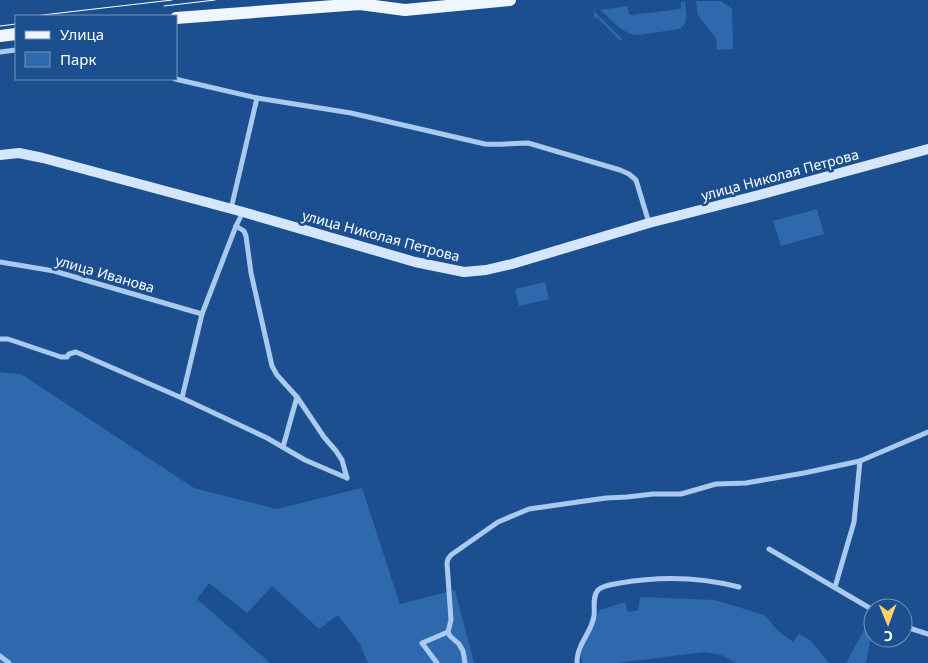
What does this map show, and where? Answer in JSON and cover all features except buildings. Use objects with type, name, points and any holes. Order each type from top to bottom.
[{"type":"main road","points":[[178,18],[364,1],[405,10],[510,0]]},
{"type":"main road","points":[[0,36],[15,34]]},
{"type":"main road","name":"улица Николая Петрова","points":[[0,155],[19,154],[43,158],[242,212],[415,262],[464,272],[486,270],[512,264],[650,223],[928,149]]},
{"type":"street","points":[[0,52],[15,50]]},
{"type":"street","points":[[178,80],[257,98],[351,113],[485,144],[496,145],[514,142],[528,144],[620,170],[636,180],[650,223]]},
{"type":"street","points":[[231,209],[257,98]]},
{"type":"street","points":[[182,398],[202,314],[242,212]]},
{"type":"street","points":[[0,339],[61,357],[67,357],[69,354],[76,352],[182,398],[283,447],[305,460],[347,478],[342,460],[336,451],[272,366],[251,273],[246,236],[244,231],[236,226]]},
{"type":"street","name":"улица Иванова","points":[[0,262],[54,271],[202,314]]},
{"type":"street","points":[[283,447],[296,397]]},
{"type":"street","points":[[465,663],[463,651],[448,632],[451,620],[447,562],[448,558],[498,522],[529,509],[606,498],[681,494],[716,484],[746,483],[804,473],[860,461],[928,432]]},
{"type":"street","points":[[835,587],[854,522],[860,461]]},
{"type":"street","points":[[769,549],[863,604]]},
{"type":"street","points":[[577,663],[579,649],[591,628],[595,596],[599,589],[637,580],[663,578],[719,582],[739,587]]},
{"type":"street","points":[[913,629],[928,634]]},
{"type":"street","points":[[437,663],[422,644],[448,632]]},
{"type":"street","points":[[0,656],[9,663]]},
{"type":"green space","points":[[685,1],[686,20],[680,29],[639,35],[633,35],[623,30],[600,10],[627,6],[630,15],[681,9],[681,2]]},
{"type":"green space","points":[[696,1],[721,1],[732,9],[733,49],[717,50],[716,38],[698,15]]},
{"type":"green space","points":[[594,11],[623,40],[619,40],[598,18],[594,18]]},
{"type":"green space","points":[[817,209],[824,234],[781,246],[773,221]]},
{"type":"green space","points":[[545,282],[549,299],[519,306],[515,289]]},
{"type":"green space","points":[[0,372],[21,374],[194,488],[277,509],[362,488],[400,604],[455,590],[474,663],[368,663],[360,644],[338,615],[319,629],[272,586],[247,613],[209,583],[197,599],[270,663],[0,663]]},
{"type":"green space","points":[[640,597],[715,600],[761,614],[766,616],[776,629],[793,642],[799,634],[811,641],[830,663],[736,663],[721,655],[705,652],[617,663],[582,663],[580,650],[600,610],[625,602],[628,612],[638,610]]},
{"type":"green space","points":[[863,632],[863,648],[869,648],[866,663],[846,663]]},
{"type":"tram line","points":[[43,15],[172,0]]},
{"type":"tram line","points":[[164,6],[215,0]]},
{"type":"tram line","points":[[0,26],[15,24]]}]
